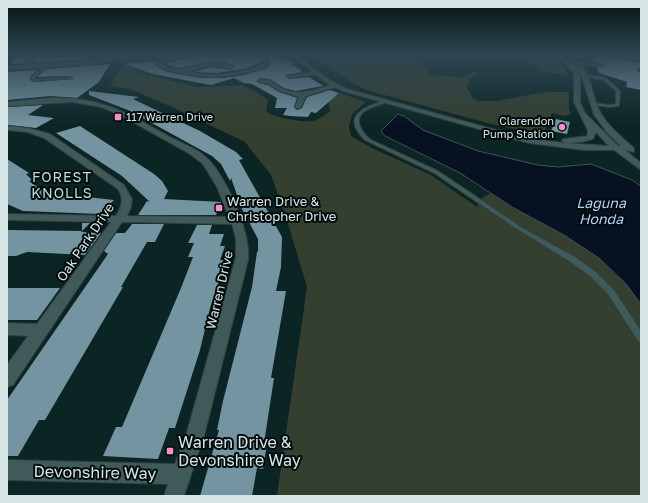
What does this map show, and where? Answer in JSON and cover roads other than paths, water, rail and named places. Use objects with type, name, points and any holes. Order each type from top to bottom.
[{"type":"main road","points":[[327,78],[335,86],[384,102],[500,134],[611,156],[641,167]]},
{"type":"main road","points":[[336,78],[344,84],[363,92],[499,130],[565,142],[619,145]]},
{"type":"main road","points":[[565,142],[581,140],[590,137],[592,134],[591,128],[582,114],[577,102],[577,78]]},
{"type":"main road","points":[[585,78],[594,104],[619,145],[641,158]]},
{"type":"main road","points":[[261,80],[271,82],[286,92],[302,95],[335,86]]},
{"type":"main road","points":[[576,93],[583,96],[584,101],[594,104]]},
{"type":"main road","points":[[298,107],[302,95]]},
{"type":"main road","name":"Warren Drive","points":[[7,104],[43,101],[76,101],[101,104],[115,110],[190,151],[206,162],[212,170],[237,221],[242,240],[242,260],[196,432],[183,474],[174,496]]},
{"type":"main road","points":[[582,114],[619,145],[641,167]]},
{"type":"main road","name":"Oak Park Drive","points":[[7,128],[28,130],[47,136],[121,187],[126,194],[127,199],[126,208],[119,219],[7,379]]},
{"type":"main road","points":[[552,145],[592,148],[619,145]]},
{"type":"main road","points":[[7,217],[237,221]]},
{"type":"main road","points":[[7,329],[42,330]]},
{"type":"main road","name":"Devonshire Way","points":[[7,470],[183,474]]},
{"type":"lane","points":[[33,78],[35,80],[62,78]]},
{"type":"lane","points":[[594,104],[609,106],[618,104],[618,90],[605,79],[602,78]]},
{"type":"lane","points":[[384,102],[358,112],[356,117],[359,131],[362,136],[369,141],[436,172],[519,228],[572,259],[593,274],[611,292],[641,338]]},
{"type":"water","name":"Laguna Honda","points":[[398,114],[404,116],[423,130],[478,151],[538,165],[558,167],[591,164],[632,180],[641,186],[641,304],[626,284],[599,258],[564,235],[512,207],[460,173],[385,136],[381,131]]},
{"type":"place","name":"117 Warren Drive","points":[[118,117]]},
{"type":"place","name":"Clarendon Pump Station","points":[[562,127]]},
{"type":"place","name":"Warren Drive & Christopher Drive","points":[[219,208]]},
{"type":"place","name":"Warren Drive & Devonshire Way","points":[[170,451]]},
{"type":"district","name":"FOREST KNOLLS","points":[[62,186]]}]
